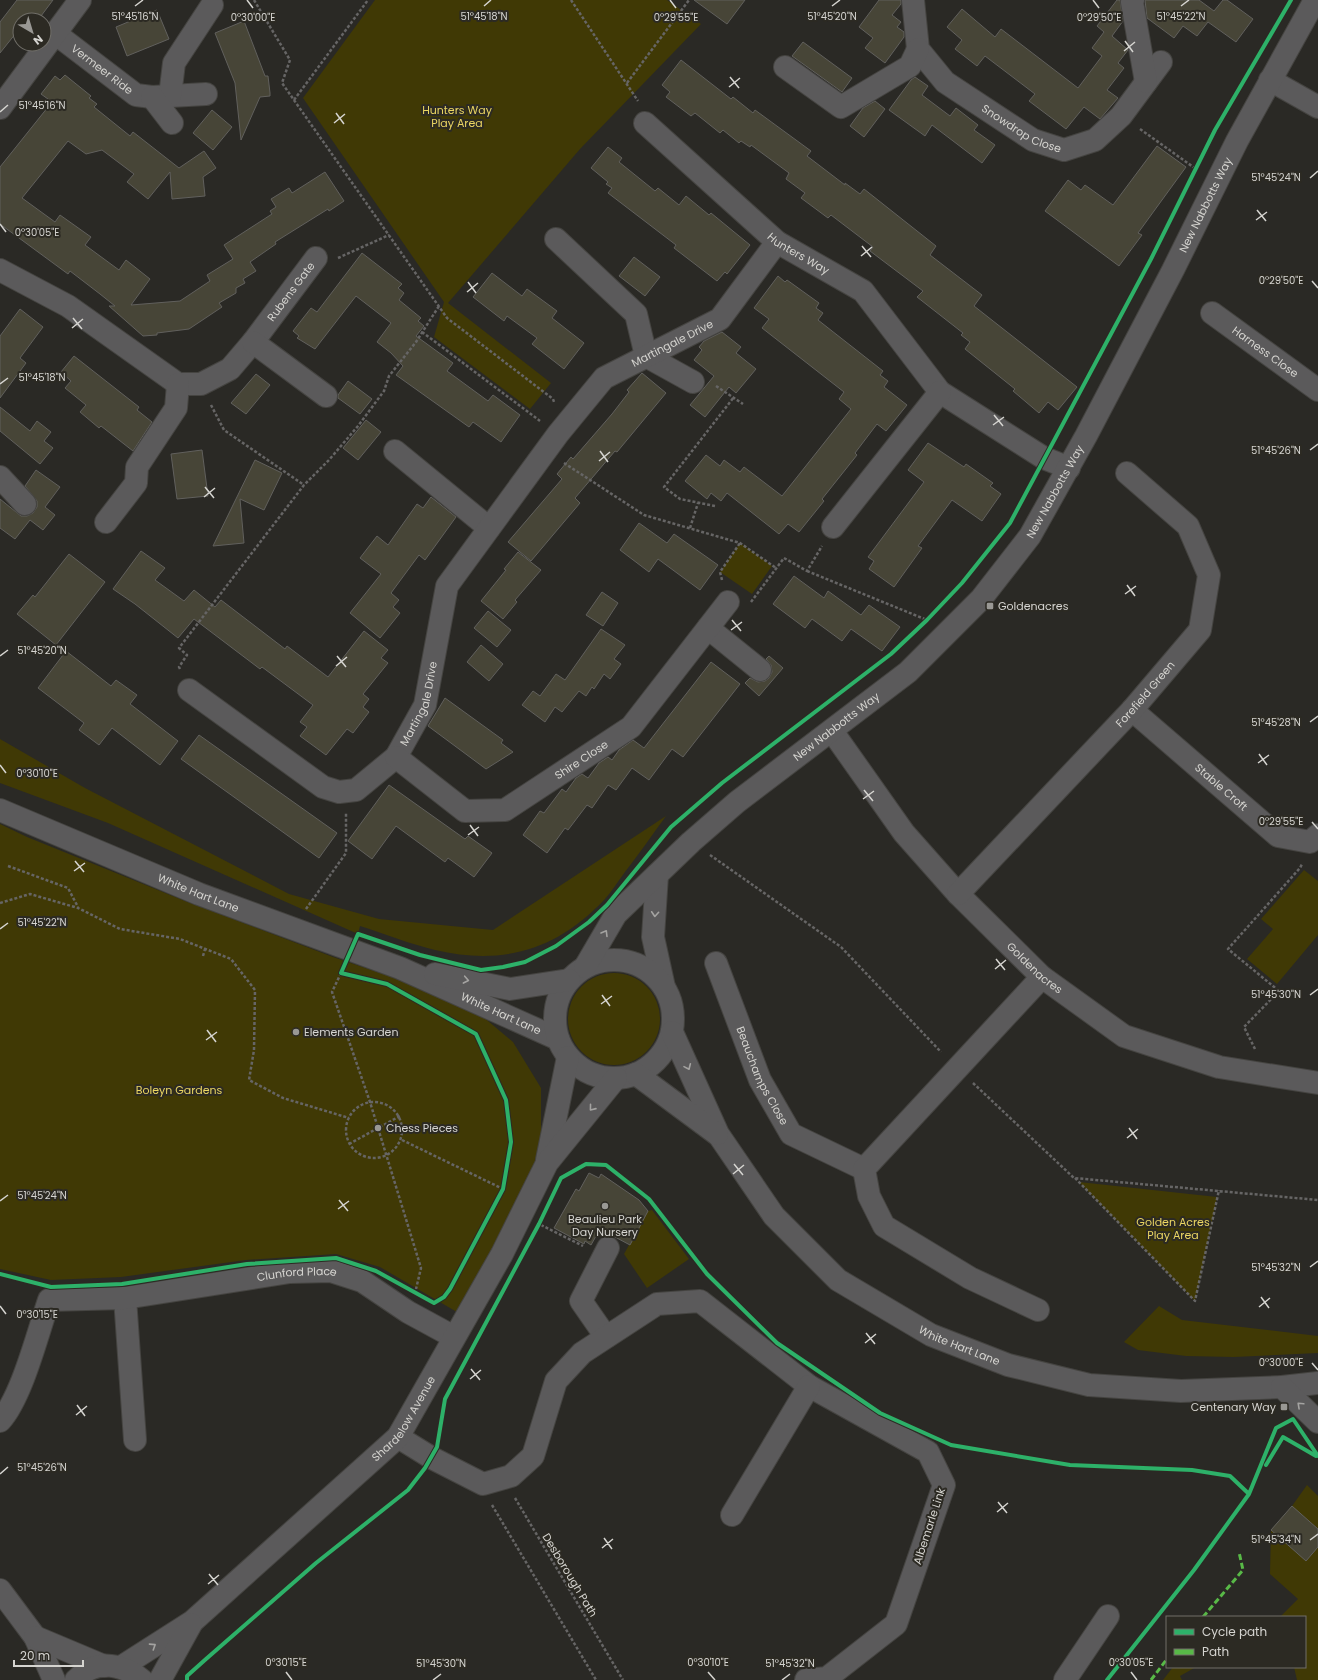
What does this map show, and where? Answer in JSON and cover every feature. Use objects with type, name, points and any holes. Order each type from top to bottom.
[{"type":"street","points":[[0,108],[80,0]]},
{"type":"street","points":[[785,67],[841,107],[910,66],[918,49],[913,0]]},
{"type":"street","points":[[1134,0],[1132,2],[1146,82]]},
{"type":"street","name":"New Nabbotts Way","points":[[577,973],[616,914],[691,842],[737,802],[908,672],[981,599],[1030,536],[1069,468],[1270,80],[1315,0]]},
{"type":"street","points":[[172,123],[161,97],[174,63],[212,5]]},
{"type":"street","name":"Vermeer Ride","points":[[56,34],[136,95],[161,97],[206,94]]},
{"type":"street","name":"Snowdrop Close","points":[[918,49],[945,82],[1034,140],[1064,150],[1095,140],[1121,116],[1160,62]]},
{"type":"street","points":[[1270,80],[1318,106]]},
{"type":"street","name":"Hunters Way","points":[[645,122],[777,242],[863,291],[940,392],[1044,458],[1069,468]]},
{"type":"street","points":[[556,240],[636,314],[646,356],[693,382]]},
{"type":"street","name":"Martingale Drive","points":[[339,792],[356,790],[396,757],[425,705],[447,586],[552,443],[604,378],[720,319],[777,242]]},
{"type":"street","name":"Rubens Gate","points":[[178,384],[201,384],[230,369],[253,342],[316,258]]},
{"type":"street","points":[[0,270],[68,306],[178,384],[176,408],[137,467],[136,483],[106,522]]},
{"type":"street","name":"Harness Close","points":[[1212,313],[1318,390]]},
{"type":"street","points":[[253,342],[326,396]]},
{"type":"street","points":[[834,527],[940,392]]},
{"type":"street","points":[[395,451],[489,528]]},
{"type":"street","name":"Forefield Green","points":[[958,894],[1132,710],[1200,630],[1209,575],[1188,526],[1127,473]]},
{"type":"street","points":[[0,477],[25,504]]},
{"type":"street","name":"Shire Close","points":[[396,757],[465,811],[506,810],[631,727],[728,602]]},
{"type":"street","points":[[708,628],[760,670]]},
{"type":"street","points":[[189,690],[323,787],[339,792]]},
{"type":"street","name":"Stable Croft","points":[[1132,710],[1278,836],[1314,838]]},
{"type":"street","name":"Goldenacres","points":[[832,731],[904,833],[958,894],[1042,977],[1124,1036],[1219,1067],[1318,1083]]},
{"type":"street","name":"White Hart Lane","points":[[0,810],[199,894],[400,968],[563,1048]]},
{"type":"street","points":[[657,875],[653,936],[664,987],[672,1006],[672,1032],[664,1051],[650,1066],[626,1076],[596,1076],[583,1070],[563,1048],[554,1019],[558,998],[577,973],[604,960],[621,960],[641,966],[658,978],[664,987]]},
{"type":"street","name":"Beauchamps Close","points":[[716,963],[760,1080],[791,1134],[864,1169]]},
{"type":"street","name":"White Hart Lane","points":[[400,968],[510,989],[577,973]]},
{"type":"street","points":[[1038,1310],[970,1278],[884,1226],[868,1196],[864,1169],[1042,977]]},
{"type":"street","name":"White Hart Lane","points":[[672,1032],[718,1134],[774,1216],[838,1280],[931,1335],[1008,1365],[1089,1384],[1181,1391],[1282,1387],[1318,1382]]},
{"type":"street","name":"Shardelow Avenue","points":[[76,1680],[89,1670],[112,1666],[193,1621],[398,1437],[502,1254],[532,1224],[547,1163],[563,1048]]},
{"type":"street","name":"White Hart Lane","points":[[626,1076],[718,1134]]},
{"type":"street","name":"Shardelow Avenue","points":[[547,1163],[626,1076]]},
{"type":"street","points":[[606,1252],[581,1301],[606,1337]]},
{"type":"street","name":"Clunford Place","points":[[0,1421],[7,1414],[22,1380],[49,1300],[125,1298],[290,1272],[331,1272],[362,1281],[408,1312],[454,1337]]},
{"type":"street","points":[[125,1298],[135,1440]]},
{"type":"street","name":"Albemarle Link","points":[[483,1484],[511,1476],[533,1456],[556,1381],[582,1353],[657,1304],[700,1302],[809,1386],[928,1452],[944,1485],[896,1624],[828,1679],[806,1680]]},
{"type":"street","points":[[732,1515],[809,1386]]},
{"type":"street","points":[[1282,1387],[1318,1422]]},
{"type":"street","points":[[398,1437],[432,1458],[483,1484]]},
{"type":"street","points":[[0,1590],[35,1637],[54,1680]]},
{"type":"street","points":[[1066,1680],[1108,1616]]},
{"type":"street","name":"Shardelow Avenue","points":[[160,1680],[193,1621]]},
{"type":"street","points":[[35,1637],[135,1674],[142,1680]]},
{"type":"path","points":[[254,0],[290,60],[282,83],[447,318],[553,399],[552,443]]},
{"type":"path","points":[[294,100],[368,0]]},
{"type":"path","points":[[571,0],[627,83],[689,0]]},
{"type":"path","points":[[1121,116],[1196,169]]},
{"type":"path","points":[[1192,176],[1199,162]]},
{"type":"path","points":[[189,690],[179,667],[187,654],[179,648],[304,486],[358,426],[384,390],[389,376],[422,332],[439,306]]},
{"type":"path","points":[[422,332],[552,443],[644,515],[740,543],[776,568]]},
{"type":"path","points":[[201,384],[224,430],[304,486]]},
{"type":"path","points":[[715,506],[680,499],[664,487],[734,397]]},
{"type":"path","points":[[690,528],[698,503]]},
{"type":"path","points":[[807,571],[834,527]]},
{"type":"path","points":[[740,543],[720,572],[728,602],[752,602],[784,558],[807,571],[927,620]]},
{"type":"path","points":[[922,625],[932,615]]},
{"type":"path","points":[[304,913],[346,853],[346,802],[339,792]]},
{"type":"path","points":[[1263,1074],[1258,1057],[1244,1027],[1279,991],[1228,949],[1300,868],[1314,838]]},
{"type":"path","points":[[706,853],[841,947],[956,1068],[1074,1178],[1194,1301],[1219,1190]]},
{"type":"path","points":[[8,866],[68,888],[78,908]]},
{"type":"path","points":[[0,903],[30,894],[78,908],[120,929],[180,939],[231,959],[255,990],[254,1050],[249,1080],[284,1098],[349,1118]]},
{"type":"path","points":[[203,956],[205,949]]},
{"type":"path","points":[[351,951],[332,992],[370,1102],[421,1268],[415,1292]]},
{"type":"path","points":[[341,973],[349,975]]},
{"type":"path","points":[[370,1102],[382,1103],[393,1108],[400,1116],[403,1130],[402,1140],[397,1148],[386,1156],[368,1159],[359,1154],[349,1144],[346,1125],[349,1118],[361,1105],[370,1102]]},
{"type":"path","points":[[349,1144],[400,1116]]},
{"type":"path","points":[[402,1140],[503,1189]]},
{"type":"path","points":[[1074,1178],[1318,1200]]},
{"type":"path","points":[[501,1194],[505,1181]]},
{"type":"path","points":[[532,1224],[542,1218]]},
{"type":"path","points":[[532,1224],[606,1252]]},
{"type":"path","points":[[410,1289],[421,1296]]},
{"type":"path","points":[[483,1484],[490,1501],[596,1680]]},
{"type":"green space","name":"Hunters Way Play Area","points":[[375,0],[667,0],[701,24],[580,149],[448,303],[551,383],[530,409],[434,337],[444,302],[303,98]]},
{"type":"green space","points":[[740,543],[772,566],[752,594],[720,572]]},
{"type":"green space","points":[[0,739],[85,788],[289,894],[379,919],[493,930],[666,816],[605,899],[568,931],[548,942],[528,950],[484,956],[460,954],[426,948],[360,926],[358,934],[108,823],[0,783]]},
{"type":"green space","name":"Boleyn Gardens","points":[[0,824],[27,837],[185,901],[333,957],[389,976],[482,1016],[513,1042],[541,1088],[541,1158],[462,1315],[380,1267],[336,1254],[246,1260],[121,1277],[51,1280],[0,1269]]},
{"type":"green space","points":[[1304,870],[1318,881],[1318,935],[1277,984],[1247,959],[1273,929],[1261,919]]},
{"type":"green space","points":[[605,973],[623,973],[640,980],[653,993],[660,1010],[660,1028],[653,1045],[640,1058],[623,1065],[605,1065],[588,1058],[575,1045],[568,1028],[568,1010],[575,993],[588,980]]},
{"type":"green space","name":"Golden Acres Play Area","points":[[1079,1182],[1217,1197],[1195,1301]]},
{"type":"green space","points":[[652,1210],[689,1259],[647,1288],[624,1254],[648,1211]]},
{"type":"green space","points":[[1159,1306],[1182,1320],[1318,1336],[1318,1353],[1234,1357],[1186,1356],[1138,1350],[1124,1342]]},
{"type":"green space","points":[[1307,1485],[1318,1496],[1318,1680],[1297,1680],[1294,1668],[1306,1668],[1306,1616],[1281,1616],[1298,1599],[1270,1574],[1271,1530],[1292,1506]]},
{"type":"green space","points":[[1172,1668],[1194,1668],[1180,1676],[1182,1680],[1163,1680]]},
{"type":"building","points":[[17,0],[53,0],[44,12],[12,12],[12,38],[0,53],[0,22]]},
{"type":"building","points":[[694,0],[745,0],[727,24]]},
{"type":"building","points":[[879,0],[901,0],[901,4],[892,15],[901,22],[897,27],[904,32],[904,37],[885,63],[865,48],[873,38],[859,27]]},
{"type":"building","points":[[1117,0],[1120,0],[1123,21],[1112,36],[1128,50],[1118,63],[1124,68],[1107,90],[1118,98],[1100,119],[1084,107],[1066,129],[1029,101],[1035,94],[985,56],[977,66],[955,49],[962,40],[947,27],[962,9],[995,37],[1001,29],[1078,88],[1102,56],[1092,48],[1104,32],[1097,26]]},
{"type":"building","points":[[1145,0],[1199,0],[1214,11],[1223,0],[1227,0],[1253,19],[1236,42],[1208,22],[1197,36],[1183,26],[1174,38],[1147,18]]},
{"type":"building","points":[[157,10],[169,39],[127,56],[116,27]]},
{"type":"building","points":[[244,21],[265,76],[268,76],[270,96],[260,97],[241,140],[235,83],[215,33]]},
{"type":"building","points":[[803,42],[852,78],[842,92],[792,56]]},
{"type":"building","points":[[681,60],[731,99],[733,97],[753,113],[755,110],[811,151],[807,156],[845,185],[845,183],[860,194],[864,189],[936,246],[930,255],[982,295],[974,306],[1077,387],[1058,410],[1048,402],[1039,413],[1013,391],[1015,389],[965,349],[970,342],[961,335],[963,333],[917,297],[923,291],[870,251],[873,247],[831,215],[828,218],[801,198],[805,193],[786,179],[789,173],[751,145],[750,147],[741,141],[739,143],[723,130],[720,133],[695,113],[691,116],[666,97],[670,92],[662,85]]},
{"type":"building","points":[[65,75],[91,96],[89,98],[97,104],[94,107],[130,136],[133,132],[179,168],[204,151],[216,168],[203,177],[205,196],[172,199],[170,172],[148,199],[127,182],[134,174],[102,150],[86,154],[68,141],[22,198],[55,222],[60,215],[91,237],[85,245],[119,270],[126,260],[150,279],[131,305],[180,301],[210,281],[207,275],[233,259],[224,245],[272,214],[270,211],[276,207],[271,199],[289,188],[292,193],[325,172],[344,201],[329,211],[328,209],[275,242],[276,244],[250,262],[256,271],[243,279],[245,283],[236,288],[236,293],[219,303],[222,307],[189,329],[143,336],[109,306],[115,306],[100,294],[70,271],[68,274],[0,224],[0,167],[52,102],[41,94],[55,76],[60,80]]},
{"type":"building","points":[[915,77],[928,86],[922,95],[950,116],[956,108],[978,125],[974,130],[995,145],[982,163],[932,125],[925,136],[889,110],[911,80]]},
{"type":"building","points":[[875,101],[885,109],[864,137],[850,126],[863,108]]},
{"type":"building","points":[[212,110],[232,127],[213,150],[193,133]]},
{"type":"building","points":[[1157,146],[1186,167],[1138,233],[1142,235],[1119,266],[1045,211],[1068,180],[1081,190],[1085,185],[1113,205]]},
{"type":"building","points":[[608,147],[622,158],[619,162],[655,191],[658,188],[679,205],[686,196],[709,215],[711,213],[750,245],[727,274],[725,272],[717,281],[674,248],[676,245],[608,193],[612,188],[606,184],[608,182],[591,168]]},
{"type":"building","points":[[362,253],[402,284],[398,288],[404,293],[399,300],[421,318],[418,321],[424,326],[416,336],[453,363],[447,371],[488,401],[493,395],[520,415],[501,442],[473,422],[469,427],[396,375],[403,366],[391,353],[377,342],[391,323],[356,296],[315,349],[297,338],[299,336],[293,331],[311,308],[317,312]]},
{"type":"building","points":[[634,257],[660,277],[645,296],[619,276]]},
{"type":"building","points":[[492,273],[522,296],[527,289],[557,311],[552,318],[584,343],[564,369],[532,344],[537,338],[507,316],[504,321],[473,297]]},
{"type":"building","points":[[778,276],[785,282],[787,280],[819,303],[816,308],[823,313],[818,320],[883,371],[880,375],[888,381],[884,387],[907,405],[886,431],[877,424],[855,453],[857,455],[822,499],[824,501],[799,532],[788,524],[779,534],[727,493],[721,501],[711,493],[707,499],[685,481],[706,455],[720,466],[724,460],[740,472],[744,467],[782,496],[851,409],[839,399],[844,392],[762,328],[769,319],[754,308]]},
{"type":"building","points":[[20,309],[43,327],[20,358],[26,363],[0,398],[0,336]]},
{"type":"building","points":[[722,332],[741,347],[736,353],[756,369],[736,393],[729,387],[705,417],[690,405],[714,376],[694,360],[702,350],[699,347],[704,341]]},
{"type":"building","points":[[74,356],[139,407],[137,410],[152,422],[133,451],[101,426],[99,428],[80,412],[86,405],[65,388],[71,381],[61,372]]},
{"type":"building","points":[[642,373],[666,393],[617,452],[615,451],[575,498],[580,503],[531,561],[508,542],[562,479],[557,474],[571,457],[573,459],[612,414],[629,392],[627,390]]},
{"type":"building","points":[[256,374],[270,385],[246,414],[231,403]]},
{"type":"building","points":[[348,381],[372,399],[360,414],[338,398],[338,395]]},
{"type":"building","points":[[0,407],[30,431],[37,421],[51,432],[44,441],[53,448],[40,464],[0,431]]},
{"type":"building","points":[[366,420],[381,432],[358,460],[343,448]]},
{"type":"building","points":[[928,443],[964,467],[966,464],[993,483],[990,486],[1001,494],[982,521],[952,500],[918,546],[922,548],[894,587],[869,569],[874,561],[868,557],[924,482],[908,470]]},
{"type":"building","points":[[202,450],[208,496],[177,499],[171,454]]},
{"type":"building","points":[[255,460],[282,473],[264,510],[240,499],[244,543],[213,546]]},
{"type":"building","points":[[36,470],[60,487],[45,507],[55,515],[43,530],[30,520],[15,539],[0,528],[0,499],[21,516],[27,516],[33,513],[37,507],[37,501],[25,486]]},
{"type":"building","points":[[431,497],[456,517],[425,560],[419,555],[391,593],[399,600],[393,607],[400,613],[380,638],[350,613],[381,574],[360,558],[377,536],[388,545],[417,504],[423,508]]},
{"type":"building","points":[[639,523],[667,543],[674,534],[718,565],[700,590],[658,559],[649,572],[620,550]]},
{"type":"building","points":[[141,551],[165,568],[155,580],[184,601],[194,590],[215,607],[221,600],[285,649],[287,646],[328,677],[364,631],[388,650],[381,658],[388,663],[363,694],[369,699],[363,707],[369,712],[353,733],[347,729],[326,755],[300,736],[307,727],[300,722],[313,705],[262,667],[260,669],[194,619],[178,638],[135,604],[113,589]]},
{"type":"building","points":[[518,552],[541,570],[515,600],[517,602],[503,619],[481,601],[506,570],[504,569]]},
{"type":"building","points":[[69,554],[105,582],[56,645],[17,614],[33,595],[35,597]]},
{"type":"building","points":[[794,576],[824,598],[828,591],[861,615],[869,605],[900,627],[882,651],[851,629],[842,641],[812,619],[805,628],[773,604]]},
{"type":"building","points":[[602,592],[618,603],[603,626],[586,615]]},
{"type":"building","points":[[488,611],[511,630],[497,647],[474,628]]},
{"type":"building","points":[[601,629],[625,645],[614,659],[621,664],[610,679],[604,674],[594,689],[592,687],[586,696],[579,691],[562,712],[555,707],[545,722],[522,705],[533,691],[540,696],[556,674],[565,680]]},
{"type":"building","points":[[481,645],[503,664],[489,681],[467,662]]},
{"type":"building","points":[[66,651],[111,686],[116,680],[137,695],[130,704],[178,741],[160,765],[112,728],[99,745],[79,730],[84,723],[38,688]]},
{"type":"building","points":[[769,656],[783,668],[759,696],[745,683],[750,678],[758,682],[765,681],[769,678],[772,672],[771,665],[766,659]]},
{"type":"building","points":[[711,662],[740,684],[683,757],[672,749],[649,780],[632,768],[616,790],[608,785],[592,808],[587,805],[568,830],[565,828],[547,853],[523,835],[540,811],[544,813],[562,789],[566,792],[576,778],[582,774],[588,778],[599,763],[608,757],[612,760],[619,750],[633,740],[644,748]]},
{"type":"building","points":[[445,698],[503,740],[501,743],[513,752],[486,769],[428,726]]},
{"type":"building","points":[[199,735],[337,833],[319,858],[181,759]]},
{"type":"building","points":[[389,785],[465,839],[468,836],[492,853],[474,877],[448,858],[445,862],[396,826],[372,859],[348,841]]},
{"type":"building","name":"Beaulieu Park Day Nursery","points":[[589,1173],[599,1178],[601,1174],[639,1200],[648,1211],[630,1245],[600,1229],[591,1245],[585,1241],[584,1244],[554,1228],[576,1189],[579,1191]]},
{"type":"building","points":[[1292,1506],[1318,1529],[1318,1547],[1306,1561],[1271,1530]]},
{"type":"marked path","points":[[1204,1616],[1243,1570],[1239,1552]]},
{"type":"marked path","points":[[1151,1680],[1166,1660]]},
{"type":"cycle path","points":[[0,1274],[51,1287],[122,1284],[247,1264],[336,1258],[376,1271],[434,1303],[444,1297],[450,1289],[503,1189],[511,1142],[506,1100],[476,1034],[387,984],[341,973],[358,934],[420,955],[481,970],[525,962],[556,946],[589,922],[607,905],[671,827],[722,783],[891,654],[927,620],[962,583],[1010,523],[1151,259],[1215,130],[1291,0]]},
{"type":"cycle path","points":[[187,1680],[187,1676],[316,1563],[408,1490],[425,1468],[437,1447],[445,1399],[539,1224],[561,1178],[586,1164],[606,1165],[649,1199],[707,1274],[777,1343],[880,1413],[951,1445],[1070,1465],[1192,1470],[1230,1476],[1249,1494],[1194,1570],[1107,1680]]},
{"type":"cycle path","points":[[1249,1494],[1276,1428],[1293,1419],[1318,1456]]},
{"type":"cycle path","points":[[1266,1465],[1283,1437],[1316,1456]]},
{"type":"place","name":"Goldenacres","points":[[990,606]]},
{"type":"place","name":"Elements Garden","points":[[296,1032]]},
{"type":"place","name":"Chess Pieces","points":[[378,1128]]},
{"type":"place","name":"Beaulieu Park Day Nursery","points":[[605,1206]]},
{"type":"place","name":"Centenary Way","points":[[1284,1407]]}]
